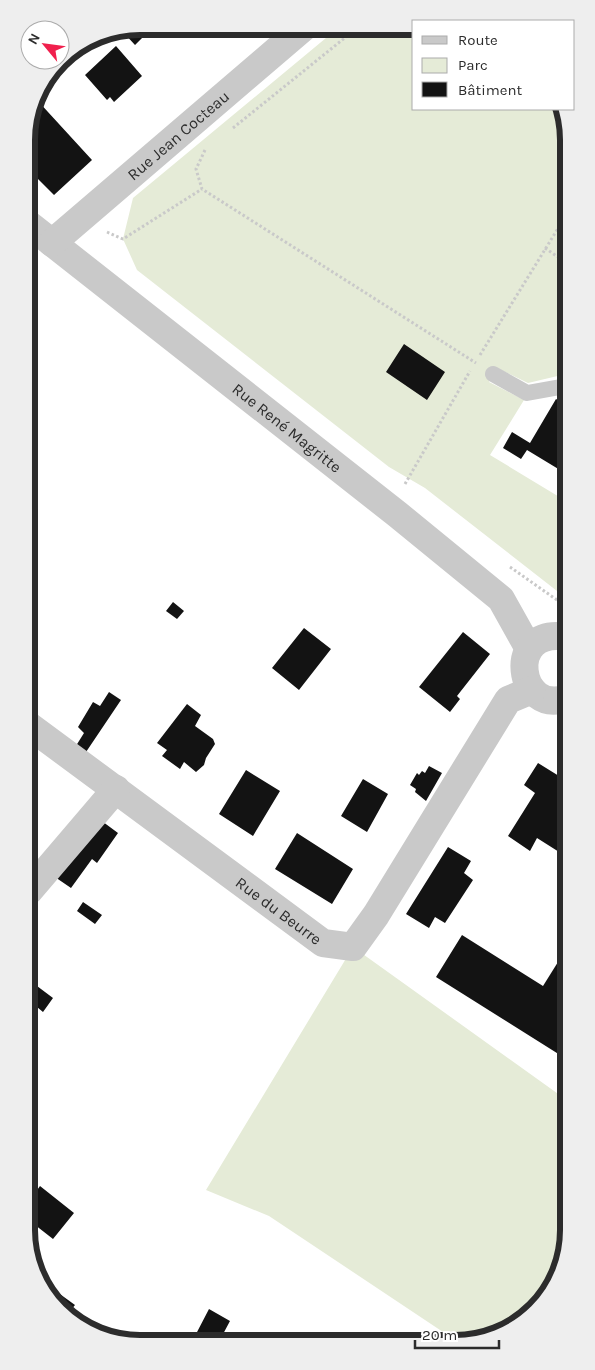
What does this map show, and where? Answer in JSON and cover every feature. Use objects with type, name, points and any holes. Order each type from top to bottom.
[{"type":"street","name":"Rue Jean Cocteau","points":[[52,243],[294,35]]},
{"type":"street","name":"Rue René Magritte","points":[[35,229],[389,508],[501,599],[529,649]]},
{"type":"street","points":[[560,636],[546,636],[536,642],[529,649],[524,659],[523,670],[532,690],[551,700],[560,700]]},
{"type":"street","name":"Rue du Beurre","points":[[35,730],[323,943],[353,947],[376,915],[508,700],[532,690]]},
{"type":"street","points":[[35,884],[116,789]]},
{"type":"lane","points":[[493,374],[527,393],[560,387]]},
{"type":"path","points":[[228,132],[348,35]]},
{"type":"path","points":[[212,144],[205,151],[196,168],[202,190],[493,374]]},
{"type":"path","points":[[78,221],[124,239],[202,190]]},
{"type":"path","points":[[546,248],[560,258]]},
{"type":"green space","points":[[330,35],[412,35],[412,110],[555,110],[560,140],[560,375],[528,383],[497,368],[489,382],[524,400],[490,455],[560,497],[560,593],[425,488],[389,467],[137,270],[123,239],[133,198]]},
{"type":"green space","points":[[353,947],[560,1095],[560,1237],[552,1270],[538,1294],[524,1309],[501,1324],[482,1331],[448,1335],[269,1216],[206,1190]]},
{"type":"building","points":[[145,35],[135,45],[127,36]]},
{"type":"building","points":[[116,46],[142,76],[114,102],[110,97],[107,100],[85,75]]},
{"type":"building","points":[[41,105],[92,160],[54,195],[35,176],[35,133]]},
{"type":"building","points":[[404,344],[445,372],[427,400],[386,372]]},
{"type":"building","points":[[556,399],[560,401],[560,470],[527,450],[521,459],[503,448],[512,432],[530,443]]},
{"type":"building","points":[[173,602],[184,611],[177,619],[166,611]]},
{"type":"building","points":[[304,628],[331,649],[299,690],[272,668]]},
{"type":"building","points":[[463,632],[490,654],[457,696],[460,699],[450,712],[419,687]]},
{"type":"building","points":[[109,692],[121,700],[84,755],[74,749],[84,733],[78,727],[93,702],[100,706]]},
{"type":"building","points":[[187,704],[201,715],[195,726],[213,739],[215,744],[204,765],[196,772],[184,762],[180,769],[162,756],[167,750],[157,743]]},
{"type":"building","points":[[538,763],[560,777],[560,853],[537,838],[530,851],[508,836],[535,793],[524,785]]},
{"type":"building","points":[[429,766],[442,773],[426,801],[410,785],[417,773],[419,775],[422,771],[425,773]]},
{"type":"building","points":[[246,770],[280,791],[253,836],[219,814]]},
{"type":"building","points":[[363,779],[388,794],[367,832],[341,816]]},
{"type":"building","points":[[95,816],[118,833],[97,863],[92,859],[71,888],[52,875]]},
{"type":"building","points":[[297,833],[353,869],[332,904],[275,869]]},
{"type":"building","points":[[448,847],[471,861],[464,873],[473,880],[445,923],[435,917],[429,928],[406,914]]},
{"type":"building","points":[[83,902],[102,915],[95,924],[77,911]]},
{"type":"building","points":[[462,935],[543,986],[560,959],[560,1055],[436,977]]},
{"type":"building","points":[[35,984],[53,998],[43,1012],[37,1007],[35,1010]]},
{"type":"building","points":[[40,1186],[74,1213],[53,1239],[35,1225],[35,1193]]},
{"type":"building","points":[[55,1290],[75,1305],[71,1309]]},
{"type":"building","points":[[209,1309],[230,1321],[223,1335],[196,1334]]}]
